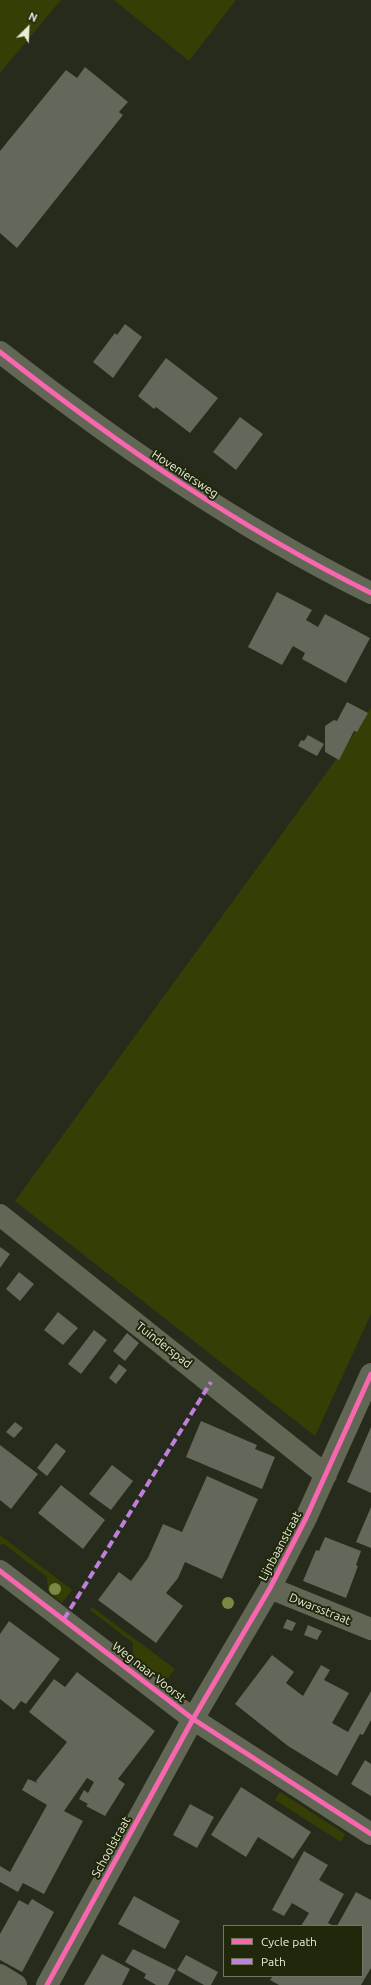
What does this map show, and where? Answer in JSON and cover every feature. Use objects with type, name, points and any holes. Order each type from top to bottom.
[{"type":"street","name":"Hoveniersweg","points":[[0,352],[71,408],[195,494],[295,554],[371,593]]},
{"type":"street","name":"Tuinderspad","points":[[0,1215],[326,1475]]},
{"type":"street","name":"Lijnbaanstraat","points":[[193,1719],[270,1588],[326,1475],[371,1374]]},
{"type":"street","name":"Weg naar Voorst","points":[[0,1571],[193,1719],[371,1834]]},
{"type":"street","name":"Dwarsstraat","points":[[270,1588],[371,1630]]},
{"type":"street","name":"Schoolstraat","points":[[46,1985],[193,1719]]},
{"type":"street","points":[[0,1975],[16,1985]]},
{"type":"green space","points":[[0,0],[61,0],[0,73]]},
{"type":"green space","points":[[114,0],[236,0],[189,61]]},
{"type":"green space","points":[[371,708],[371,1314],[315,1436],[15,1201],[348,743]]},
{"type":"green space","points":[[0,1535],[72,1590],[62,1603],[48,1591],[47,1577],[4,1544],[0,1545]]},
{"type":"green space","points":[[92,1607],[175,1669],[165,1682],[133,1658],[133,1643],[90,1610]]},
{"type":"green space","points":[[280,1792],[345,1834],[341,1842],[275,1800]]},
{"type":"building","points":[[85,67],[128,102],[119,112],[123,115],[17,248],[0,233],[0,151],[66,70],[77,78]]},
{"type":"building","points":[[125,324],[142,337],[113,378],[93,362],[115,333],[117,335]]},
{"type":"building","points":[[166,358],[218,398],[190,433],[156,407],[154,409],[138,396]]},
{"type":"building","points":[[240,417],[263,434],[236,470],[213,452]]},
{"type":"building","points":[[277,592],[312,610],[306,620],[318,627],[325,614],[370,638],[346,683],[302,659],[305,653],[293,646],[282,665],[248,647]]},
{"type":"building","points":[[347,702],[368,713],[357,732],[354,731],[339,760],[325,752],[325,726],[334,720],[337,721]]},
{"type":"building","points":[[308,735],[324,744],[317,756],[298,746],[301,740],[304,741]]},
{"type":"building","points":[[0,1247],[10,1254],[0,1268]]},
{"type":"building","points":[[19,1272],[34,1284],[20,1301],[6,1289]]},
{"type":"building","points":[[58,1312],[78,1328],[63,1345],[44,1330]]},
{"type":"building","points":[[94,1330],[107,1340],[81,1374],[68,1364]]},
{"type":"building","points":[[127,1333],[139,1343],[125,1361],[113,1351]]},
{"type":"building","points":[[119,1364],[127,1370],[116,1384],[109,1378]]},
{"type":"building","points":[[201,1421],[257,1445],[255,1449],[275,1457],[262,1489],[186,1457]]},
{"type":"building","points":[[15,1422],[23,1428],[14,1438],[6,1432]]},
{"type":"building","points":[[371,1427],[371,1493],[347,1482]]},
{"type":"building","points":[[56,1443],[66,1451],[47,1476],[37,1468]]},
{"type":"building","points":[[0,1445],[38,1474],[11,1509],[0,1500]]},
{"type":"building","points":[[112,1465],[133,1481],[111,1510],[89,1494]]},
{"type":"building","points":[[207,1476],[258,1499],[222,1579],[185,1562],[178,1578],[166,1593],[183,1606],[156,1643],[98,1600],[119,1572],[131,1581],[148,1558],[163,1524],[182,1532]]},
{"type":"building","points":[[61,1485],[105,1520],[83,1549],[38,1513]]},
{"type":"building","points":[[371,1507],[371,1548],[356,1542]]},
{"type":"building","points":[[325,1537],[361,1551],[356,1565],[358,1566],[346,1598],[303,1581],[316,1550],[319,1551]]},
{"type":"building","points":[[287,1619],[296,1623],[292,1631],[283,1628]]},
{"type":"building","points":[[9,1621],[60,1659],[26,1704],[21,1701],[14,1710],[0,1699],[0,1634]]},
{"type":"building","points":[[308,1625],[322,1631],[317,1640],[304,1635]]},
{"type":"building","points":[[272,1655],[294,1672],[286,1683],[303,1696],[321,1665],[330,1670],[324,1680],[349,1693],[332,1723],[348,1732],[371,1691],[371,1720],[363,1735],[360,1734],[337,1776],[288,1746],[235,1704]]},
{"type":"building","points":[[77,1672],[155,1731],[118,1779],[125,1784],[105,1816],[86,1806],[88,1804],[79,1799],[84,1790],[88,1793],[94,1782],[87,1778],[64,1811],[83,1821],[44,1894],[23,1883],[18,1892],[0,1882],[0,1866],[10,1872],[47,1805],[22,1790],[28,1779],[38,1783],[36,1781],[67,1742],[29,1712],[54,1679],[65,1687]]},
{"type":"building","points":[[365,1760],[371,1764],[371,1796],[351,1784]]},
{"type":"building","points":[[241,1787],[311,1832],[293,1859],[258,1837],[246,1857],[211,1835]]},
{"type":"building","points":[[190,1804],[214,1817],[197,1848],[173,1835]]},
{"type":"building","points":[[304,1851],[328,1865],[319,1880],[344,1894],[328,1923],[332,1925],[302,1925],[309,1913],[292,1903],[284,1916],[272,1910]]},
{"type":"building","points":[[356,1892],[371,1900],[371,1968],[361,1985],[279,1985],[270,1980],[272,1977],[363,1977],[363,1925],[338,1925]]},
{"type":"building","points":[[134,1896],[180,1921],[165,1949],[118,1924]]},
{"type":"building","points":[[32,1899],[54,1912],[22,1972],[0,1960],[0,1934],[19,1900],[28,1905]]},
{"type":"building","points":[[133,1949],[176,1970],[168,1985],[156,1985],[144,1978],[146,1974],[125,1962]]},
{"type":"building","points":[[102,1954],[130,1969],[122,1985],[84,1985]]},
{"type":"building","points":[[186,1955],[218,1972],[211,1985],[204,1985],[177,1970]]},
{"type":"marked path","points":[[64,1619],[211,1382]]},
{"type":"cycle path","points":[[0,352],[44,386],[134,451],[226,512],[273,540],[371,593]]},
{"type":"cycle path","points":[[47,1985],[193,1719],[270,1588],[306,1518],[371,1374]]},
{"type":"cycle path","points":[[0,1571],[193,1719],[371,1834]]}]
